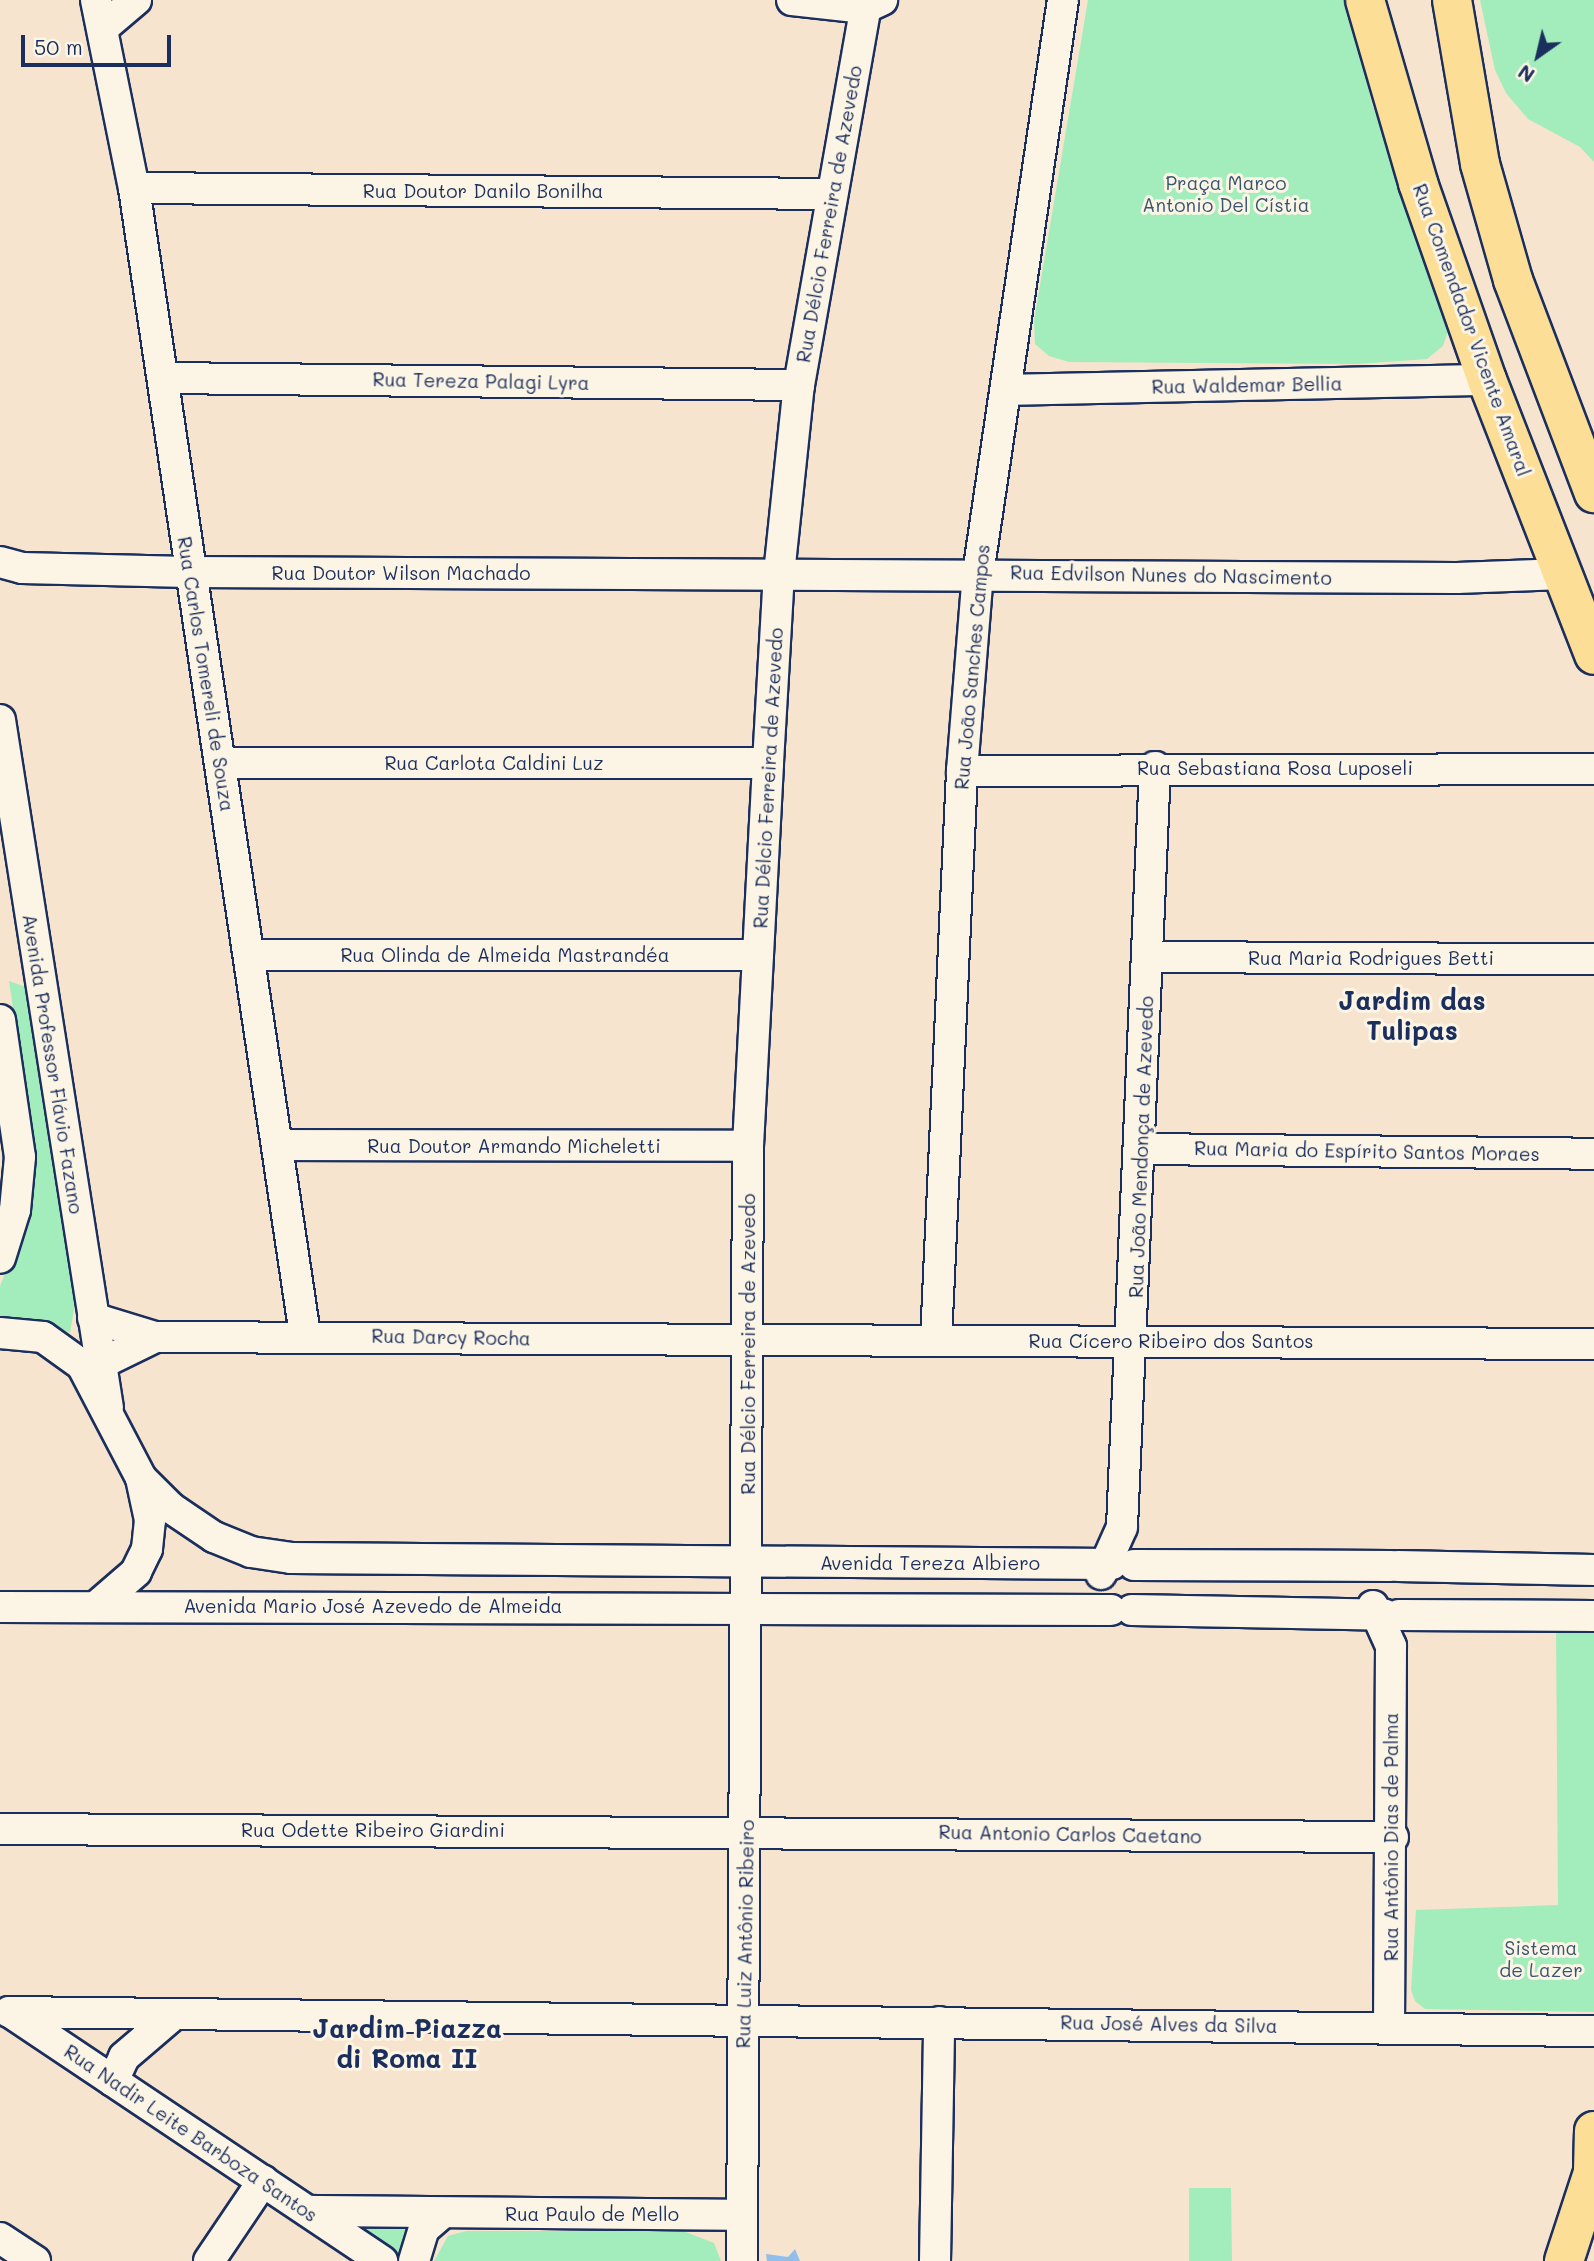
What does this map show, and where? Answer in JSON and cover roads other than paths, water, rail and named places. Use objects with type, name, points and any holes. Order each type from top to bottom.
[{"type":"main road","name":"Rua Comendador Vicente Amaral","points":[[1365,0],[1418,183],[1487,380],[1594,655]]},
{"type":"main road","points":[[1452,0],[1480,164],[1513,281],[1594,493]]},
{"type":"main road","points":[[1564,2261],[1593,2170],[1594,2131]]},
{"type":"street","points":[[98,10],[136,0]]},
{"type":"street","points":[[792,0],[822,0],[868,11]]},
{"type":"street","name":"Rua João Sanches Campos","points":[[936,1340],[962,771],[978,574],[1063,0]]},
{"type":"street","name":"Rua Carlos Tomereli de Souza","points":[[98,10],[134,188],[163,378],[188,572],[252,955],[305,1335]]},
{"type":"street","name":"Rua Délcio Ferreira de Azevedo","points":[[747,1608],[748,1146],[779,574],[799,385],[831,194],[868,11]]},
{"type":"street","name":"Rua Doutor Danilo Bonilha","points":[[134,188],[831,194]]},
{"type":"street","name":"Rua Tereza Palagi Lyra","points":[[163,378],[799,385]]},
{"type":"street","name":"Rua Waldemar Bellia","points":[[1006,390],[1487,380]]},
{"type":"street","name":"Rua Doutor Wilson Machado","points":[[7,568],[188,572],[779,574]]},
{"type":"street","name":"Rua Edvilson Nunes do Nascimento","points":[[779,574],[1443,578],[1563,574]]},
{"type":"street","name":"Avenida Professor Flávio Fazano","points":[[0,725],[108,1408]]},
{"type":"street","name":"Rua Carlota Caldini Luz","points":[[220,763],[768,763]]},
{"type":"street","name":"Rua Sebastiana Rosa Luposeli","points":[[962,771],[1154,767],[1592,769]]},
{"type":"street","name":"Rua João Mendonça de Azevedo","points":[[1121,1610],[1098,1595],[1123,1568],[1122,1527],[1134,1340],[1154,767]]},
{"type":"street","name":"Rua Olinda de Almeida Mastrandéa","points":[[252,955],[758,955]]},
{"type":"street","name":"Rua Maria Rodrigues Betti","points":[[1148,957],[1594,959]]},
{"type":"street","points":[[0,1020],[20,1157],[15,1210],[0,1258]]},
{"type":"street","name":"Rua Doutor Armando Micheletti","points":[[280,1145],[748,1146]]},
{"type":"street","name":"Rua Maria do Espírito Santos Moraes","points":[[1141,1149],[1594,1154]]},
{"type":"street","name":"Rua Darcy Rocha","points":[[93,1318],[155,1337],[305,1335],[747,1340]]},
{"type":"street","points":[[0,1333],[29,1334],[60,1346],[82,1365],[108,1408],[141,1478],[150,1520],[147,1549],[131,1577],[99,1604]]},
{"type":"street","name":"Rua Darcy Rocha","points":[[100,1364],[155,1337]]},
{"type":"street","name":"Rua Cícero Ribeiro dos Santos","points":[[747,1340],[1594,1344]]},
{"type":"street","points":[[141,1478],[171,1508],[214,1537],[266,1556],[747,1562]]},
{"type":"street","name":"Avenida Tereza Albiero","points":[[747,1562],[1123,1568],[1394,1566],[1594,1570]]},
{"type":"street","points":[[1394,1566],[1416,1580],[1418,1594],[1392,1612],[1368,1592],[1372,1578],[1394,1566]]},
{"type":"street","points":[[1121,1610],[1145,1598],[1123,1568]]},
{"type":"street","name":"Avenida Mario José Azevedo de Almeida","points":[[0,1607],[99,1604],[747,1608]]},
{"type":"street","points":[[747,1608],[1594,1616]]},
{"type":"street","name":"Rua Luiz Antônio Ribeiro","points":[[742,2261],[747,1608]]},
{"type":"street","name":"Rua Antônio Dias de Palma","points":[[1389,2027],[1393,1837],[1392,1612]]},
{"type":"street","name":"Rua Odette Ribeiro Giardini","points":[[0,1829],[746,1831]]},
{"type":"street","name":"Rua Antonio Carlos Caetano","points":[[746,1831],[1393,1837]]},
{"type":"street","name":"Rua José Alves da Silva","points":[[4,2009],[172,2016],[1594,2031]]},
{"type":"street","name":"Rua Nadir Leite Barboza Santos","points":[[4,2009],[382,2261]]},
{"type":"street","points":[[62,2047],[88,2026],[123,2014]]},
{"type":"street","points":[[113,2081],[124,2057],[172,2016]]},
{"type":"street","points":[[935,2261],[939,2022]]},
{"type":"street","points":[[209,2261],[263,2181]]},
{"type":"street","name":"Rua Paulo de Mello","points":[[308,2211],[742,2215]]},
{"type":"street","points":[[414,2261],[424,2229],[441,2214]]},
{"type":"street","points":[[0,2238],[35,2261]]},
{"type":"water","points":[[795,2249],[800,2261],[767,2261],[766,2254],[788,2257]]},
{"type":"district","name":"Jardim das Tulipas","points":[[1412,1016]]},
{"type":"district","name":"Jardim Piazza di Roma II","points":[[407,2044]]},
{"type":"park label","name":"Praça Marco Antonio Del Cístia","points":[[1226,194]]},
{"type":"park label","name":"Sistema de Lazer","points":[[1541,1959]]}]
